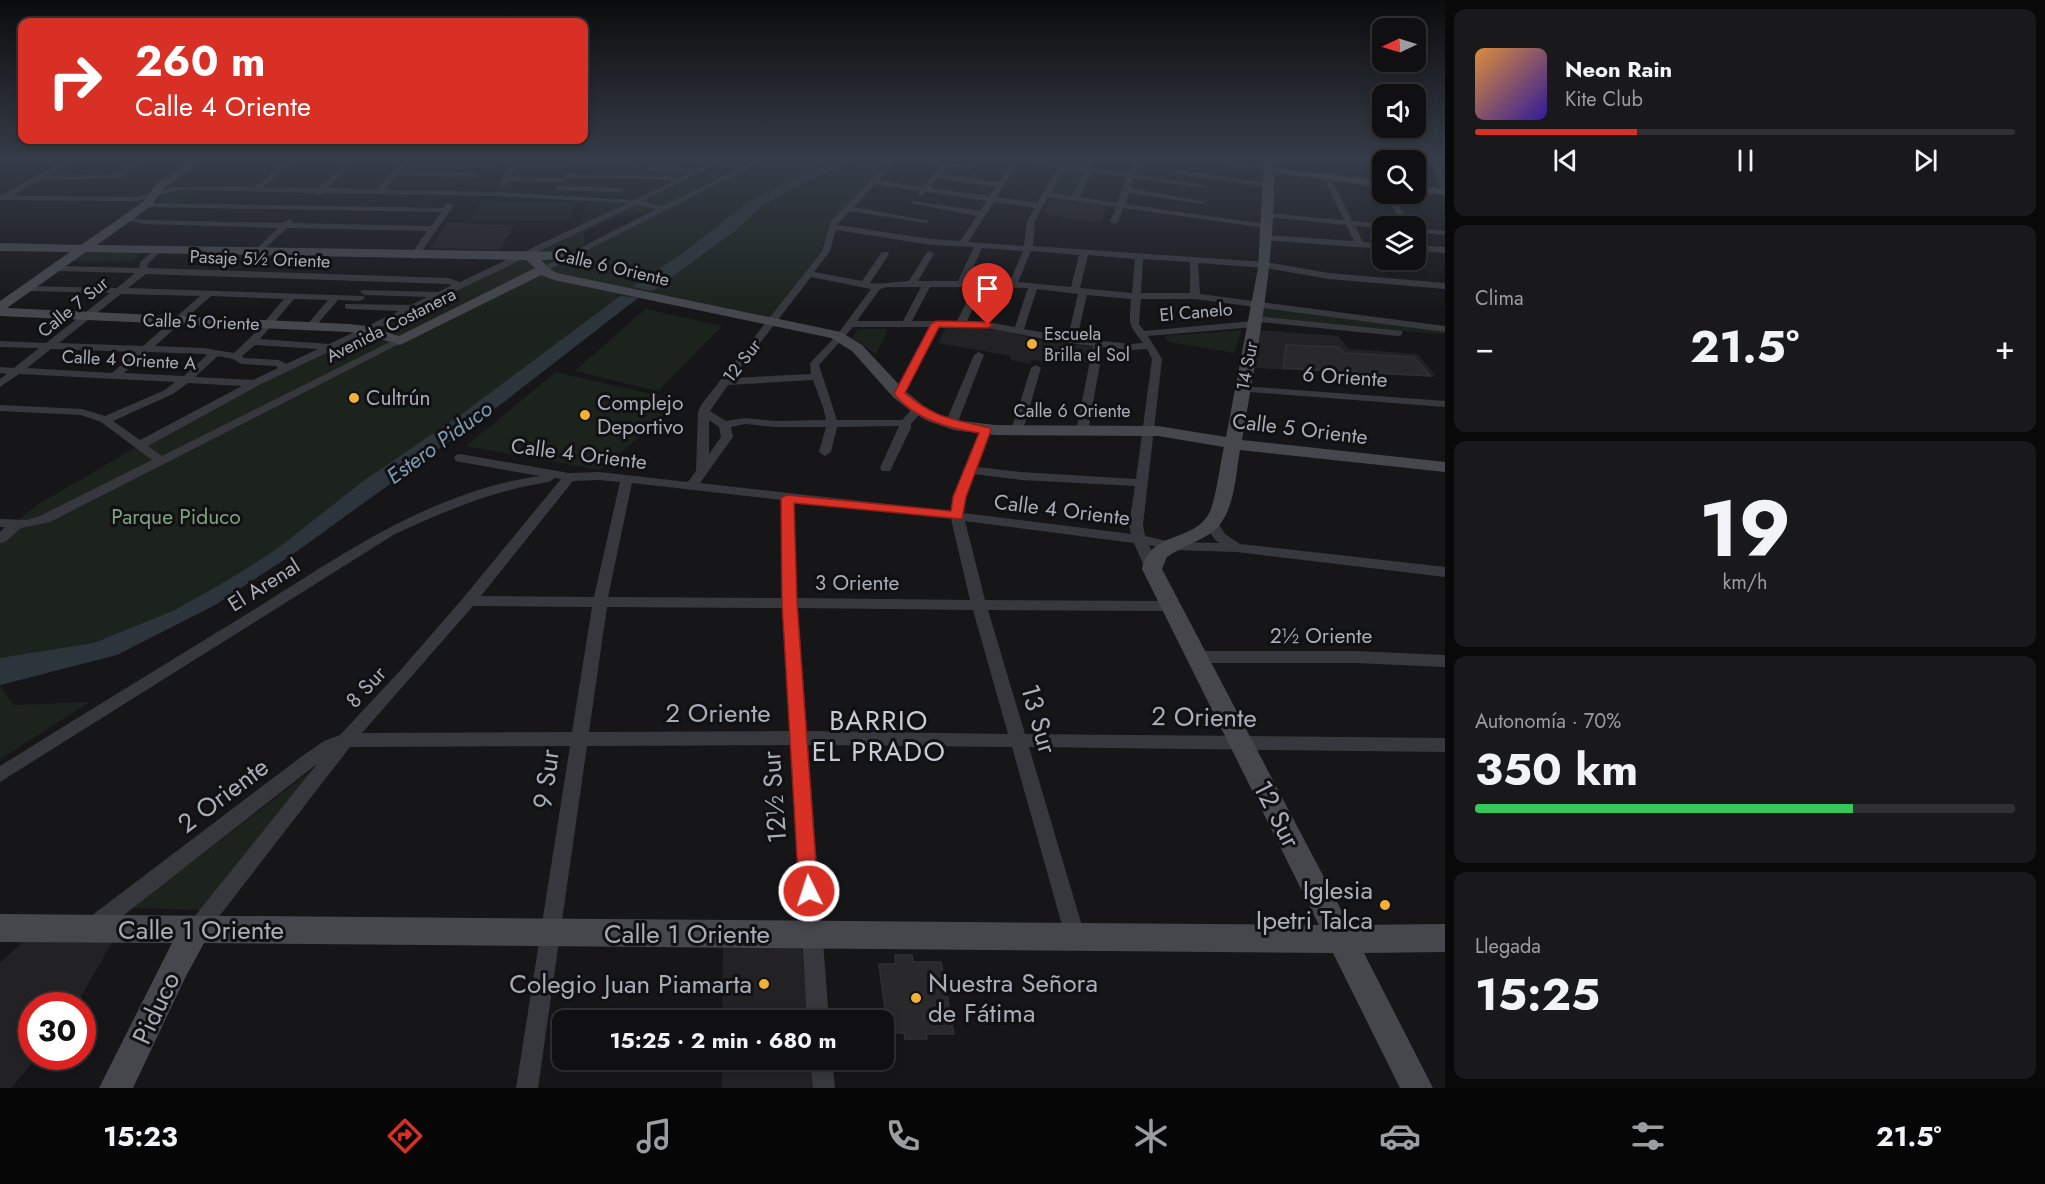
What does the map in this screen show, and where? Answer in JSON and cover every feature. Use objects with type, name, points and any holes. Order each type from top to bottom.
[{"type":"main road","points":[[0,307],[137,210]]},
{"type":"main road","name":"14 Sur","points":[[1211,524],[1216,518],[1221,503],[1234,445],[1242,389],[1260,304],[1265,265],[1267,210]]},
{"type":"main road","points":[[0,248],[87,247],[414,256],[569,256]]},
{"type":"main road","name":"Calle 6 Oriente","points":[[524,256],[535,260],[541,270],[554,276],[773,322],[845,331],[857,348],[899,394],[918,410],[951,424],[986,430],[1149,430]]},
{"type":"main road","name":"Avenida Costanera","points":[[400,341],[541,270]]},
{"type":"main road","name":"Calle 5 Oriente","points":[[0,312],[367,330],[400,341]]},
{"type":"main road","name":"Calle 5 Oriente","points":[[1149,430],[1177,433],[1234,445],[1445,467]]},
{"type":"main road","points":[[1152,569],[1155,556],[1200,533],[1211,524]]},
{"type":"main road","name":"12 Sur","points":[[1152,569],[1417,1088]]},
{"type":"main road","name":"Calle 1 Oriente","points":[[0,928],[1445,938]]},
{"type":"main road","name":"Piduco","points":[[115,1088],[197,929]]},
{"type":"street","points":[[205,224],[222,210]]},
{"type":"street","points":[[258,252],[301,210]]},
{"type":"street","points":[[431,210],[447,210]]},
{"type":"street","points":[[414,256],[447,210]]},
{"type":"street","points":[[140,445],[255,383],[620,210]]},
{"type":"street","name":"Avenida Costanera","points":[[541,270],[662,210]]},
{"type":"street","points":[[832,227],[847,210]]},
{"type":"street","points":[[859,210],[926,221]]},
{"type":"street","points":[[902,217],[908,210]]},
{"type":"street","points":[[912,240],[936,210]]},
{"type":"street","points":[[955,210],[982,214]]},
{"type":"street","points":[[962,244],[985,210]]},
{"type":"street","points":[[1013,284],[1028,249],[1031,221],[1038,210]]},
{"type":"street","points":[[1114,222],[1118,210]]},
{"type":"street","points":[[1152,210],[1266,226],[1372,246]]},
{"type":"street","points":[[1201,210],[1201,217]]},
{"type":"street","points":[[1344,210],[1360,245]]},
{"type":"street","points":[[126,219],[144,222],[205,224],[433,229]]},
{"type":"street","points":[[1266,226],[1350,223],[1372,225]]},
{"type":"street","points":[[832,227],[912,240],[1265,265],[1329,276],[1445,286]]},
{"type":"street","name":"12 Sur","points":[[704,412],[810,274],[831,242],[832,227]]},
{"type":"street","points":[[1426,231],[1445,233]]},
{"type":"street","points":[[961,284],[979,245]]},
{"type":"street","points":[[1426,249],[1445,250]]},
{"type":"street","name":"Calle 7 Sur","points":[[0,384],[144,271],[143,264],[158,250]]},
{"type":"street","points":[[1072,340],[1084,253]]},
{"type":"street","points":[[864,284],[885,254]]},
{"type":"street","points":[[912,284],[930,254]]},
{"type":"street","points":[[1139,257],[1134,321],[1139,333],[1158,359],[1136,525],[1139,540],[1152,569]]},
{"type":"street","points":[[1194,261],[1195,296]]},
{"type":"street","name":"Pasaje 5½ Oriente","points":[[57,268],[449,281],[460,285]]},
{"type":"street","points":[[116,375],[230,274]]},
{"type":"street","points":[[810,274],[877,287],[912,284],[1013,284],[1135,296],[1195,296],[1445,329]]},
{"type":"street","points":[[360,299],[375,279]]},
{"type":"street","points":[[906,324],[927,284]]},
{"type":"street","points":[[961,324],[979,285]]},
{"type":"street","points":[[1018,332],[1034,285]]},
{"type":"street","points":[[825,452],[834,423],[813,365],[845,331],[877,287]]},
{"type":"street","points":[[27,288],[291,297],[332,302],[440,295]]},
{"type":"street","points":[[0,344],[146,348],[203,351],[237,356],[253,342],[291,297]]},
{"type":"street","points":[[360,299],[412,308]]},
{"type":"street","points":[[311,326],[332,302]]},
{"type":"street","name":"El Canelo","points":[[1139,333],[1256,322],[1445,336]]},
{"type":"street","points":[[845,331],[906,324],[988,325],[1072,340],[1130,347],[1150,346]]},
{"type":"street","points":[[899,394],[936,324]]},
{"type":"street","name":"Avenida Costanera","points":[[17,524],[34,523],[400,341]]},
{"type":"street","points":[[253,342],[331,347]]},
{"type":"street","points":[[1082,430],[1099,343]]},
{"type":"street","points":[[105,420],[169,392],[214,354]]},
{"type":"street","points":[[951,424],[979,355]]},
{"type":"street","points":[[237,356],[241,361],[279,363],[285,369]]},
{"type":"street","points":[[1017,430],[1036,368]]},
{"type":"street","name":"Calle 4 Oriente A","points":[[0,370],[255,383]]},
{"type":"street","points":[[727,382],[818,377]]},
{"type":"street","name":"6 Oriente","points":[[1242,389],[1445,404]]},
{"type":"street","points":[[0,408],[71,410],[105,420],[161,461]]},
{"type":"street","points":[[725,425],[745,421],[775,424],[905,423],[918,410]]},
{"type":"street","points":[[691,487],[727,437],[728,430],[725,425],[704,412],[702,471]]},
{"type":"street","points":[[886,468],[905,428],[905,423]]},
{"type":"street","points":[[957,516],[959,497],[986,430]]},
{"type":"street","name":"Calle 4 Oriente","points":[[460,458],[569,477],[599,476],[957,516],[1171,546],[1237,548],[1445,572]]},
{"type":"street","points":[[970,470],[1020,476],[1142,483]]},
{"type":"street","name":"8 Sur","points":[[197,929],[345,740],[404,677],[469,601],[569,477]]},
{"type":"street","name":"El Arenal","points":[[0,775],[390,531],[447,505],[496,488],[532,480],[569,477]]},
{"type":"street","name":"9 Sur","points":[[527,1088],[600,602],[627,480]]},
{"type":"street","name":"12½ Sur","points":[[787,498],[789,603],[817,1010]]},
{"type":"street","name":"13 Sur","points":[[957,516],[979,605],[1075,936]]},
{"type":"street","points":[[0,523],[17,524]]},
{"type":"street","points":[[0,539],[17,524]]},
{"type":"street","points":[[1211,524],[1220,537],[1237,548]]},
{"type":"street","name":"3 Oriente","points":[[469,601],[1172,606]]},
{"type":"street","name":"2½ Oriente","points":[[1197,657],[1356,657],[1445,661]]},
{"type":"street","name":"2 Oriente","points":[[90,929],[307,762],[330,746],[345,740],[799,738],[1445,745]]},
{"type":"street","points":[[823,1070],[824,1088]]},
{"type":"shaded area","points":[[1045,210],[1106,210],[1100,223],[1043,214]]},
{"type":"shaded area","points":[[447,223],[514,225],[500,250],[430,248]]},
{"type":"shaded area","name":"Escuela Brilla el Sol","points":[[946,327],[999,330],[1043,341],[1095,347],[1091,363],[1048,358],[1046,362],[1032,360],[1030,364],[1010,360],[1011,356],[938,343]]},
{"type":"shaded area","points":[[1259,330],[1338,336],[1349,349],[1418,354],[1436,377],[1254,368]]},
{"type":"shaded area","points":[[114,939],[83,992],[18,992],[18,1070],[26,1070],[11,1088],[0,1088],[0,963],[23,942]]},
{"type":"shaded area","name":"Colegio Juan Piamarta","points":[[802,946],[807,1010],[722,1010],[723,948]]},
{"type":"shaded area","name":"Colegio Juan Piamarta","points":[[722,1070],[812,1070],[814,1088],[722,1088]]},
{"type":"green space","points":[[476,210],[573,210],[568,221],[470,220]]},
{"type":"green space","points":[[585,210],[611,210],[583,223],[581,221]]},
{"type":"green space","points":[[620,210],[652,210],[626,217],[621,215],[584,232],[584,244],[567,253],[533,253]]},
{"type":"green space","name":"Parque Piduco","points":[[665,210],[842,210],[830,223],[827,241],[820,253],[769,318],[644,293],[506,401],[403,471],[325,531],[183,620],[0,673],[0,540],[37,505],[140,445],[255,384],[520,257],[573,256]]},
{"type":"green space","points":[[87,251],[144,252],[131,262],[73,261]]},
{"type":"green space","points":[[1262,306],[1445,330],[1445,334],[1306,325],[1260,317]]},
{"type":"green space","name":"Complejo Deportivo","points":[[645,309],[722,326],[658,391],[575,371]]},
{"type":"green space","points":[[858,329],[888,329],[876,354],[852,338]]},
{"type":"green space","points":[[1242,330],[1234,353],[1169,342],[1164,336]]},
{"type":"green space","name":"Complejo Deportivo","points":[[556,372],[681,402],[600,470],[466,446]]},
{"type":"green space","points":[[0,685],[13,705],[90,702],[0,759]]},
{"type":"green space","points":[[320,764],[203,910],[132,908]]},
{"type":"water","points":[[738,210],[758,210],[736,230],[653,291],[632,287],[684,252]]},
{"type":"water","name":"Estero Piduco","points":[[620,296],[638,298],[497,407],[293,554],[215,605],[117,655],[0,685],[0,658],[94,643],[175,610],[228,580],[277,549],[362,482],[463,413]]},
{"type":"building","points":[[1286,345],[1339,347],[1344,353],[1414,357],[1430,376],[1283,368]]},
{"type":"building","name":"Nuestra Señora de Fátima","points":[[895,955],[912,955],[913,962],[941,962],[954,1034],[926,1034],[927,1039],[905,1039],[904,1033],[894,1033],[894,1010],[885,1010],[879,964],[896,964]]},
{"type":"place","name":"Escuela Brilla el Sol","points":[[1032,344]]},
{"type":"place","name":"Cultrún","points":[[354,398]]},
{"type":"place","name":"Complejo Deportivo","points":[[585,415]]},
{"type":"place","name":"Iglesia Ipetri Talca","points":[[1385,905]]},
{"type":"place","name":"Colegio Juan Piamarta","points":[[764,984]]},
{"type":"place","name":"Nuestra Señora de Fátima","points":[[916,998]]},
{"type":"district","name":"BARRIO EL PRADO","points":[[879,736]]},
{"type":"route","points":[[809,891],[789,603],[787,498],[957,516],[959,497],[986,430],[972,429],[934,418],[918,410],[899,394],[936,324],[988,325]]}]
